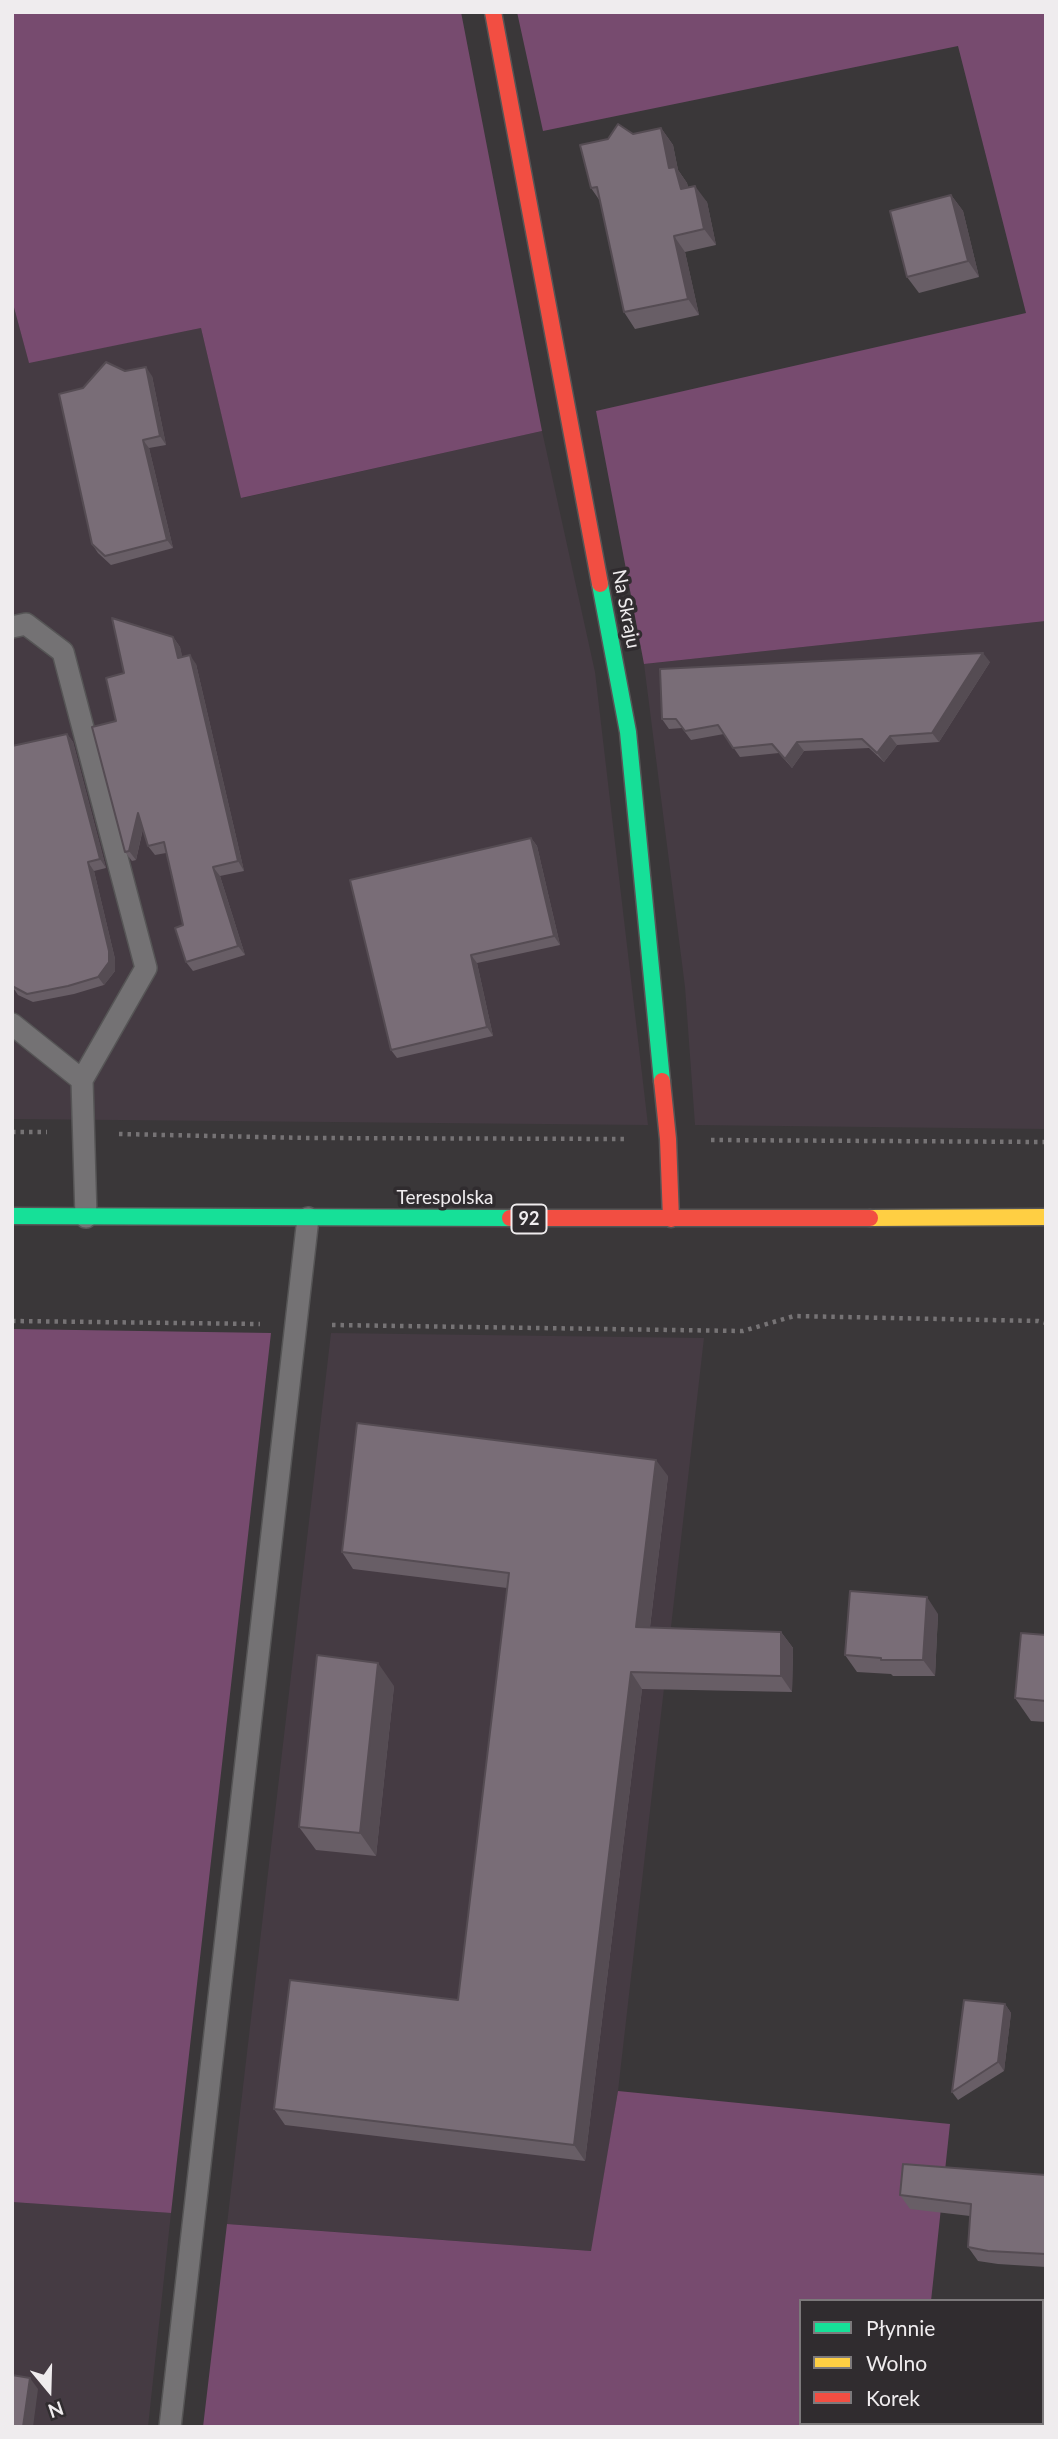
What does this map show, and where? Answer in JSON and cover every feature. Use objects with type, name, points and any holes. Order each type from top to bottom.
[{"type":"street","name":"Na Skraju","points":[[493,12],[628,732],[667,1139],[671,1219]]},
{"type":"street","name":"Terespolska","points":[[12,1216],[671,1219],[1046,1217]]},
{"type":"lane","points":[[12,627],[26,624],[63,652],[146,968],[82,1080],[86,1217]]},
{"type":"lane","points":[[12,1024],[82,1080]]},
{"type":"lane","points":[[170,2427],[308,1218]]},
{"type":"path","points":[[12,1132],[320,1138],[1046,1142]]},
{"type":"path","points":[[12,1321],[743,1331],[794,1317],[1046,1323]]},
{"type":"shaded area","points":[[12,12],[461,12],[542,431],[241,498],[201,328],[29,363],[12,300]]},
{"type":"shaded area","points":[[517,12],[1046,12],[1046,621],[644,664],[596,411],[1026,313],[958,46],[543,131]]},
{"type":"shaded area","points":[[12,300],[29,362],[201,328],[242,498],[542,431],[595,672],[648,1125],[12,1119]]},
{"type":"shaded area","points":[[1046,621],[1046,1129],[695,1125],[685,987],[644,664]]},
{"type":"shaded area","points":[[12,1329],[271,1333],[171,2213],[12,2202]]},
{"type":"shaded area","points":[[331,1333],[704,1338],[618,2091],[592,2251],[227,2224]]},
{"type":"shaded area","points":[[618,2091],[950,2124],[931,2299],[799,2299],[799,2425],[918,2427],[203,2427],[227,2224],[591,2251]]},
{"type":"shaded area","points":[[12,2202],[171,2213],[148,2427],[12,2427]]},
{"type":"building","points":[[618,124],[633,134],[661,128],[669,168],[675,167],[681,189],[695,186],[704,229],[674,236],[688,299],[624,312],[597,187],[591,188],[580,145],[608,139]]},
{"type":"building","points":[[951,195],[968,261],[907,277],[890,211]]},
{"type":"building","points":[[106,362],[125,371],[146,367],[160,436],[143,440],[167,540],[105,556],[92,544],[59,394],[83,388]]},
{"type":"building","points":[[112,618],[173,637],[178,658],[190,655],[238,861],[213,867],[238,946],[186,962],[175,928],[183,925],[164,842],[148,846],[138,813],[129,851],[125,852],[92,727],[116,721],[106,678],[124,673]]},
{"type":"building","points":[[983,653],[932,733],[890,736],[877,753],[862,739],[797,742],[785,759],[772,744],[733,748],[718,725],[685,731],[676,719],[662,719],[660,669]]},
{"type":"building","points":[[67,734],[100,859],[88,862],[109,951],[109,962],[98,977],[27,994],[12,986],[12,746]]},
{"type":"building","points":[[531,838],[554,936],[471,955],[487,1027],[391,1050],[350,880]]},
{"type":"building","points":[[357,1423],[656,1460],[636,1627],[781,1632],[781,1676],[631,1672],[574,2145],[274,2109],[290,1980],[458,2000],[509,1573],[342,1552]]},
{"type":"building","points":[[850,1591],[927,1597],[923,1660],[881,1660],[845,1655]]},
{"type":"building","points":[[1021,1633],[1046,1635],[1046,1701],[1015,1698]]},
{"type":"building","points":[[317,1655],[378,1663],[360,1833],[299,1827]]},
{"type":"building","points":[[964,2000],[1005,2004],[998,2062],[952,2092]]},
{"type":"building","points":[[903,2164],[1046,2175],[1046,2254],[988,2251],[968,2247],[971,2204],[900,2195]]},
{"type":"building","points":[[12,2375],[30,2378],[23,2427],[12,2427]]},
{"type":"building","points":[[1046,2395],[1046,2427],[1018,2427],[1044,2425]]},
{"type":"traffic: fast","points":[[600,584],[628,732],[662,1081]]},
{"type":"traffic: fast","points":[[12,1216],[510,1218]]},
{"type":"traffic: slow","points":[[870,1218],[1046,1217]]},
{"type":"traffic: jam","points":[[493,12],[600,584]]},
{"type":"traffic: jam","points":[[662,1081],[668,1139],[671,1219]]},
{"type":"traffic: jam","points":[[510,1218],[870,1218]]}]
